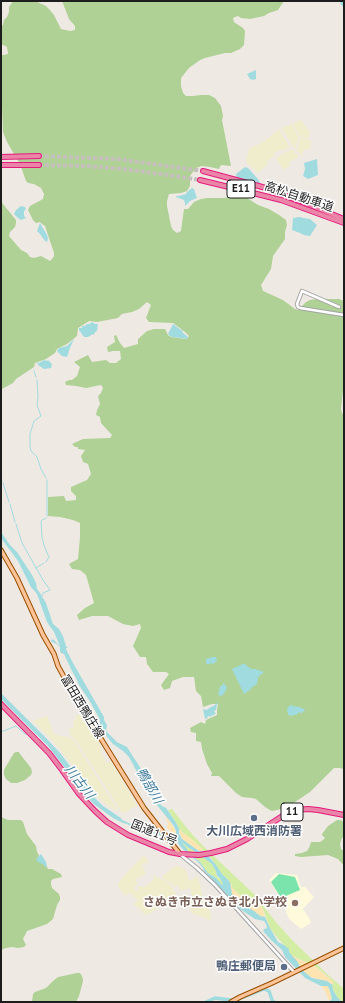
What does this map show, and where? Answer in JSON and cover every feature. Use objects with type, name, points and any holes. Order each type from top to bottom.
[{"type":"highway","points":[[1,157],[39,156]]},
{"type":"highway","points":[[1,165],[39,165]]},
{"type":"highway","name":"高松自動車道","points":[[203,171],[283,194],[338,218],[344,223]]},
{"type":"highway","name":"高松自動車道","points":[[200,180],[281,200],[344,219]]},
{"type":"highway","name":"国道11号","points":[[1,704],[49,753],[79,794],[98,814],[128,835],[169,852],[182,854],[188,858],[227,849],[242,842],[284,815],[296,810],[318,810],[344,815]]},
{"type":"main road","name":"富田西鴨庄線","points":[[1,550],[15,574],[43,635],[54,654],[58,666],[76,697],[144,808],[173,845],[182,854]]},
{"type":"main road","points":[[169,852],[174,852],[175,849],[173,845]]},
{"type":"main road","points":[[232,1002],[344,948]]},
{"type":"street","points":[[339,306],[302,291],[297,306],[300,308],[344,315]]},
{"type":"street","points":[[188,858],[295,972]]},
{"type":"shaded area","points":[[301,120],[310,132],[308,139],[300,137],[293,123]]},
{"type":"shaded area","points":[[292,124],[299,138],[295,149],[281,128]]},
{"type":"shaded area","points":[[279,129],[290,147],[283,151],[282,149],[274,153],[275,155],[267,161],[268,164],[258,173],[246,162],[249,149],[266,140]]},
{"type":"shaded area","points":[[300,138],[311,141],[310,149],[304,150],[302,153],[304,157],[296,150]]},
{"type":"shaded area","points":[[292,149],[299,157],[289,162],[290,166],[283,170],[276,158]]},
{"type":"shaded area","points":[[80,715],[98,737],[102,750],[101,753],[107,763],[111,761],[137,805],[127,812],[122,813],[75,739],[71,737],[69,729],[74,727],[73,721],[76,720],[75,716]]},
{"type":"shaded area","points":[[47,716],[54,734],[73,739],[119,812],[96,796],[62,752],[33,721]]},
{"type":"shaded area","points":[[144,855],[149,862],[142,865],[146,874],[136,879],[137,885],[134,888],[136,891],[138,891],[138,886],[145,887],[153,880],[154,875],[171,885],[179,901],[156,909],[145,915],[133,904],[138,901],[130,893],[125,896],[118,884]]},
{"type":"shaded area","points":[[175,866],[179,866],[186,870],[189,881],[198,876],[203,898],[193,899],[190,888],[180,891],[178,885],[174,887],[172,883],[166,881],[162,877]]},
{"type":"shaded area","name":"さぬき市立さぬき北小学校","points":[[276,873],[297,875],[301,887],[305,887],[314,897],[303,909],[311,923],[301,929],[289,919],[281,899],[269,880]]},
{"type":"shaded area","points":[[204,899],[210,911],[211,921],[191,913],[189,901]]},
{"type":"green space","points":[[13,1],[35,1],[46,6],[54,15],[61,29],[70,31],[75,30],[75,26],[69,19],[62,1],[284,1],[278,10],[264,16],[250,19],[241,18],[238,16],[233,18],[234,22],[245,31],[244,45],[240,49],[231,53],[225,53],[200,60],[189,68],[181,78],[181,86],[183,93],[186,96],[209,95],[215,98],[221,106],[223,116],[222,120],[231,166],[221,165],[219,169],[202,166],[196,168],[190,176],[190,186],[187,191],[169,194],[167,206],[171,226],[177,233],[181,231],[184,209],[188,209],[194,202],[201,199],[224,198],[240,195],[269,209],[286,220],[287,225],[285,239],[273,256],[271,269],[261,285],[263,291],[283,300],[298,310],[310,300],[339,299],[344,301],[344,382],[341,409],[344,416],[344,769],[334,768],[310,792],[286,808],[272,811],[256,799],[242,797],[219,776],[211,776],[212,773],[207,764],[201,742],[196,741],[196,733],[191,732],[190,728],[201,722],[205,724],[206,720],[217,715],[218,704],[203,707],[201,696],[196,691],[194,677],[183,677],[172,681],[170,688],[164,690],[161,685],[169,674],[166,672],[153,672],[147,664],[146,657],[140,657],[133,646],[141,628],[140,624],[133,626],[123,624],[108,616],[92,616],[79,620],[77,615],[94,603],[86,575],[80,570],[72,569],[69,564],[78,559],[80,523],[60,517],[48,516],[48,497],[64,496],[66,501],[76,500],[76,496],[71,491],[71,487],[87,480],[91,474],[88,464],[83,462],[81,456],[85,450],[78,449],[78,447],[75,447],[72,444],[83,439],[110,438],[112,435],[101,423],[100,417],[96,415],[100,404],[98,396],[103,388],[101,385],[86,388],[66,385],[65,382],[72,380],[77,376],[80,367],[74,362],[88,355],[92,362],[106,360],[110,363],[116,363],[121,359],[120,351],[108,352],[107,347],[115,342],[114,336],[116,335],[124,348],[138,344],[138,339],[147,331],[154,329],[165,329],[171,337],[186,339],[189,336],[173,323],[149,322],[146,318],[151,305],[147,302],[139,309],[122,314],[118,318],[97,322],[89,321],[78,328],[77,336],[67,344],[57,349],[55,353],[46,359],[35,363],[34,367],[16,379],[13,383],[1,389],[1,200],[16,220],[15,227],[10,232],[9,236],[21,250],[27,253],[30,257],[34,258],[41,256],[50,261],[54,256],[45,226],[40,222],[36,223],[28,210],[30,206],[43,199],[44,194],[41,188],[26,181],[20,164],[3,132],[1,106],[1,56],[8,54],[7,47],[1,44],[1,27],[7,17],[9,7]]},
{"type":"green space","points":[[16,752],[19,752],[31,768],[32,772],[31,775],[25,780],[17,783],[11,783],[6,779],[4,770]]},
{"type":"green space","points":[[172,809],[204,847],[254,894],[292,940],[344,989],[344,1002],[337,997],[332,987],[333,982],[325,974],[313,965],[292,956],[270,928],[263,909],[253,899],[241,896],[233,889],[230,882],[222,874],[211,858],[180,830],[168,810]]},
{"type":"green space","points":[[1,817],[8,820],[21,820],[27,834],[36,846],[39,855],[38,857],[48,869],[52,869],[61,874],[62,877],[51,881],[52,888],[59,894],[60,897],[53,919],[47,924],[27,931],[23,939],[26,945],[24,947],[12,947],[1,950]]},
{"type":"green space","points":[[337,820],[344,822],[344,837],[342,838],[340,844],[341,849],[344,851],[344,866],[338,859],[328,855],[295,856],[295,854],[307,851],[311,842],[320,842],[323,840],[325,838],[322,834],[328,826]]},
{"type":"green space","points":[[178,839],[212,864],[216,871],[217,877],[220,878],[223,886],[216,878],[208,873],[200,862],[180,843]]},
{"type":"green space","points":[[279,874],[295,877],[300,890],[281,898],[271,882]]},
{"type":"green space","points":[[80,973],[83,981],[76,1002],[32,1002],[33,994],[35,992],[46,988],[58,977]]},
{"type":"sand","points":[[165,815],[175,829],[175,838],[167,827],[168,823]]},
{"type":"sand","points":[[178,829],[204,851],[199,851],[182,839]]},
{"type":"sand","points":[[230,882],[233,889],[238,894],[241,896],[250,897],[258,903],[263,909],[265,917],[260,916],[240,903],[232,894]]},
{"type":"sand","points":[[293,955],[296,958],[313,965],[334,982],[331,984],[327,981],[309,976],[302,970],[292,956]]},
{"type":"sand","points":[[321,986],[327,986],[329,988],[332,1000],[328,999]]},
{"type":"water","points":[[256,70],[256,79],[250,79],[247,74]]},
{"type":"water","points":[[317,159],[318,175],[308,179],[303,176],[305,169],[304,163]]},
{"type":"water","points":[[245,167],[248,168],[258,179],[260,183],[256,187],[237,182],[236,174]]},
{"type":"water","points":[[192,188],[194,189],[197,198],[190,201],[185,206],[184,200],[176,196],[186,194]]},
{"type":"water","points":[[21,206],[25,207],[26,209],[24,211],[24,216],[26,218],[21,220],[14,214]]},
{"type":"water","points":[[300,217],[310,219],[317,225],[310,236],[292,230],[293,218]]},
{"type":"water","points":[[40,223],[47,235],[47,242],[37,231]]},
{"type":"water","points":[[92,322],[98,324],[97,331],[94,335],[84,337],[79,328],[82,328],[82,326]]},
{"type":"water","points":[[173,324],[183,330],[182,332],[188,339],[172,337],[168,334]]},
{"type":"water","points":[[74,339],[67,357],[62,356],[57,351],[59,348],[67,346]]},
{"type":"water","points":[[44,360],[48,360],[52,364],[51,368],[44,369],[38,365],[37,362],[39,363]]},
{"type":"water","name":"川古川","points":[[1,532],[17,552],[32,575],[37,589],[46,603],[53,624],[59,629],[63,636],[68,648],[66,649],[73,663],[104,717],[107,725],[106,731],[117,742],[127,747],[159,797],[159,802],[166,808],[175,821],[180,830],[179,829],[179,833],[182,839],[199,851],[204,851],[230,882],[232,894],[240,903],[260,916],[265,917],[278,942],[289,949],[289,952],[297,961],[302,970],[312,978],[327,981],[332,984],[333,990],[342,1002],[331,1002],[330,1000],[332,999],[327,986],[321,986],[305,978],[285,957],[282,950],[263,931],[267,928],[264,921],[255,919],[240,909],[204,871],[199,863],[180,846],[176,840],[171,841],[164,837],[123,823],[113,818],[95,805],[48,746],[1,699],[1,693],[60,753],[93,796],[103,806],[122,820],[135,827],[139,826],[161,832],[172,839],[176,837],[174,826],[152,799],[147,786],[129,757],[113,744],[100,729],[100,720],[79,685],[64,654],[61,653],[60,647],[57,644],[51,641],[52,639],[54,640],[60,646],[54,632],[47,622],[37,594],[31,587],[18,561],[1,538]],"holes":[[[178,839],[212,864],[223,886],[216,878],[208,873],[200,862],[180,843]]]},
{"type":"water","points":[[216,657],[217,661],[213,664],[206,664],[206,659]]},
{"type":"water","points":[[243,664],[252,669],[264,672],[258,677],[257,684],[244,694],[232,669]]},
{"type":"water","points":[[224,683],[227,688],[225,692],[222,696],[218,695],[220,687]]},
{"type":"water","points":[[217,702],[216,710],[214,711],[216,714],[205,719],[203,709],[207,710]]},
{"type":"water","points":[[292,705],[305,710],[302,713],[298,713],[298,715],[296,714],[290,716],[287,709]]},
{"type":"water","points":[[41,854],[46,862],[47,867],[36,860]]},
{"type":"waterway","points":[[342,1],[344,5]]},
{"type":"waterway","points":[[34,371],[36,377]]},
{"type":"waterway","points":[[37,380],[37,405],[41,416],[34,421],[30,434],[30,447],[31,451],[37,457],[46,478]]},
{"type":"waterway","points":[[1,476],[2,481]]},
{"type":"waterway","points":[[47,480],[47,516]]},
{"type":"waterway","points":[[3,483],[9,502]]},
{"type":"waterway","points":[[10,504],[15,522]]},
{"type":"waterway","points":[[46,518],[41,521],[42,537],[49,557],[46,562]]},
{"type":"waterway","points":[[16,524],[22,543],[50,590],[43,593],[42,596]]},
{"type":"waterway","points":[[36,568],[44,563]]},
{"type":"waterway","points":[[1,732],[16,726],[25,734],[28,734]]},
{"type":"waterway","name":"鴨部川","points":[[177,838],[185,849]]},
{"type":"waterway","points":[[234,1001],[264,989],[269,991],[274,1002]]},
{"type":"waterway","points":[[206,1002],[215,998],[231,1000]]},
{"type":"tunnel","points":[[39,156],[117,159],[203,171]]},
{"type":"tunnel","points":[[39,165],[88,166],[123,169],[200,180]]},
{"type":"place","name":"大川広域西消防署","points":[[254,818]]},
{"type":"place","name":"さぬき市立さぬき北小学校","points":[[295,903]]},
{"type":"place","name":"鴨庄郵便局","points":[[284,967]]}]
